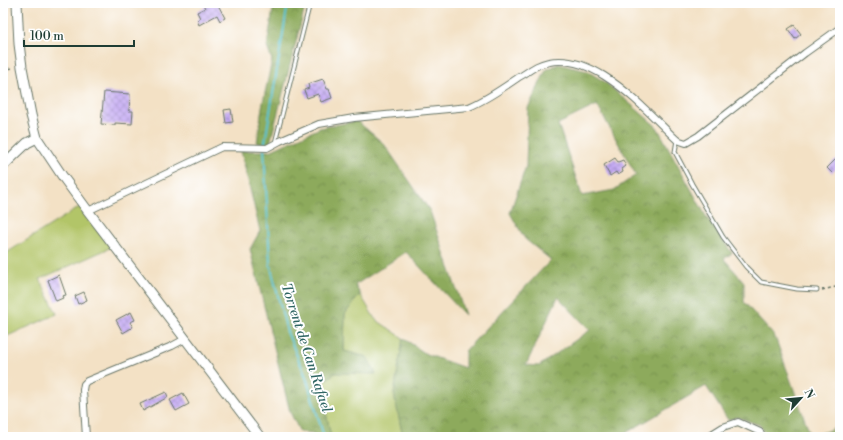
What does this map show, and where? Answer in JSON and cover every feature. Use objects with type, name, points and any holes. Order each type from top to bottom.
[{"type":"street","points":[[18,3],[19,44],[22,67],[37,138],[88,211],[260,437]]},
{"type":"street","points":[[88,211],[222,147],[267,148],[318,124],[354,118],[470,107],[484,101],[536,66],[551,61],[567,61],[589,67],[625,91],[677,140],[686,143],[698,136],[805,53],[840,28]]},
{"type":"street","points":[[3,166],[27,143],[37,138]]},
{"type":"street","points":[[86,437],[83,390],[84,384],[87,380],[172,346],[185,339]]},
{"type":"street","points":[[707,437],[723,427],[738,422],[760,432],[762,437]]},
{"type":"lane","points":[[275,144],[310,3]]},
{"type":"lane","points":[[677,140],[675,152],[692,184],[723,238],[746,268],[761,282],[791,288],[817,290]]},
{"type":"path","points":[[3,69],[22,67]]},
{"type":"path","points":[[817,290],[826,290],[840,286]]},
{"type":"green space","points":[[274,3],[306,3],[270,143],[257,143],[262,107],[272,60],[267,47]]},
{"type":"green space","points":[[558,64],[587,71],[605,82],[657,127],[707,218],[732,253],[724,259],[744,282],[744,302],[775,337],[811,437],[767,437],[760,425],[737,417],[728,420],[706,386],[619,437],[403,437],[394,394],[403,338],[426,354],[465,368],[465,351],[551,260],[525,239],[510,213],[526,166],[528,108],[546,70]],"holes":[[[597,105],[636,175],[614,190],[582,196],[558,124]],[[558,297],[590,330],[539,366],[526,365]]]},
{"type":"green space","points":[[357,121],[384,144],[430,211],[465,315],[406,252],[355,285],[360,294],[345,314],[344,351],[367,357],[376,374],[335,373],[320,384],[331,437],[315,437],[313,433],[300,432],[290,412],[250,249],[260,231],[241,151],[270,151],[320,128]]},
{"type":"green space","points":[[81,206],[112,247],[40,279],[57,314],[3,338],[3,255]]},
{"type":"green space","points":[[360,294],[375,319],[403,338],[394,394],[403,437],[331,437],[320,384],[335,373],[367,357],[344,351],[345,314]]},
{"type":"green space","points":[[840,426],[840,437],[811,437]]},
{"type":"building","points":[[202,3],[217,3],[225,18],[220,21],[217,15],[199,25],[197,20],[200,18],[197,12],[205,8]]},
{"type":"building","points":[[794,25],[801,34],[795,39],[788,29]]},
{"type":"building","points":[[323,79],[332,98],[321,102],[318,94],[307,98],[304,90],[309,88],[308,84]]},
{"type":"building","points":[[104,92],[130,94],[129,111],[133,111],[132,124],[101,124]]},
{"type":"building","points":[[231,109],[233,122],[226,123],[224,110]]},
{"type":"building","points":[[615,158],[618,162],[623,160],[626,166],[622,169],[623,172],[618,175],[616,172],[610,176],[604,165]]},
{"type":"building","points":[[836,159],[840,162],[840,165],[832,173],[827,168]]},
{"type":"building","points":[[59,275],[66,295],[62,296],[63,298],[56,301],[48,280]]},
{"type":"building","points":[[84,292],[87,300],[78,304],[75,296]]},
{"type":"building","points":[[131,312],[135,320],[130,322],[133,327],[123,333],[116,320]]},
{"type":"building","points":[[166,392],[168,397],[143,411],[140,404]]},
{"type":"building","points":[[183,393],[189,404],[176,411],[170,400]]},
{"type":"waterway","name":"Torrent de Can Rafael","points":[[288,3],[264,148],[270,264],[287,332],[306,377],[324,437]]}]
